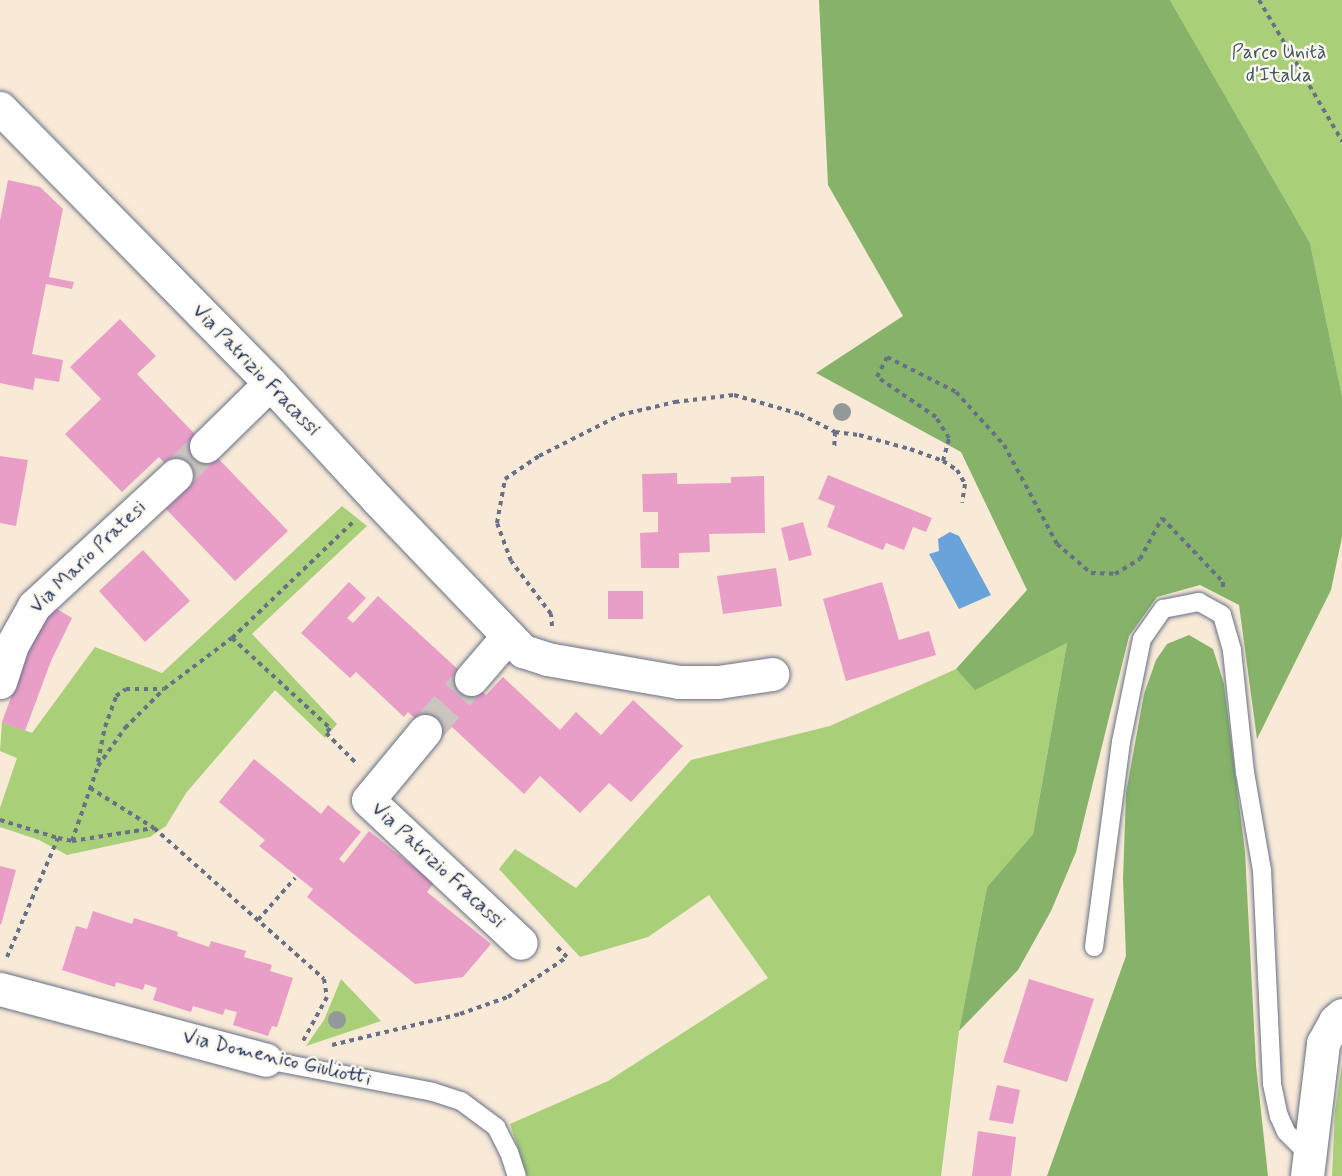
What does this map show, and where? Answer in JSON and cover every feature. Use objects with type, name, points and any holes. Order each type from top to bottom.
[{"type":"street","name":"Via Patrizio Fracassi","points":[[0,108],[270,383],[377,499],[523,651],[547,659],[679,682],[718,682],[772,674]]},
{"type":"street","points":[[206,446],[270,383]]},
{"type":"street","name":"Via Mario Pratesi","points":[[0,682],[16,638],[38,601],[176,475]]},
{"type":"street","points":[[471,679],[508,636]]},
{"type":"street","name":"Via Patrizio Fracassi","points":[[425,731],[368,800],[536,942]]},
{"type":"street","name":"Via Domenico Giuliotti","points":[[2,976],[266,1060]]},
{"type":"street","points":[[1309,1167],[1323,1043],[1335,1021],[1342,1015]]},
{"type":"lane","points":[[1094,946],[1120,742],[1142,639],[1163,609],[1199,602],[1222,615],[1232,651],[1245,772],[1262,870],[1272,1084],[1279,1116],[1286,1132],[1309,1167]]},
{"type":"lane","name":"Via Domenico Giuliotti","points":[[266,1060],[433,1092],[460,1101],[496,1127],[509,1152],[517,1176]]},
{"type":"path","points":[[1259,0],[1342,141]]},
{"type":"path","points":[[943,461],[949,438],[936,417],[877,377],[886,357],[956,392],[1004,445],[1057,544],[1090,573],[1115,574],[1140,559],[1162,518],[1223,582],[1222,615]]},
{"type":"path","points":[[547,659],[552,636],[551,614],[511,561],[497,523],[505,479],[538,456],[620,415],[675,402],[734,395],[800,414],[835,432],[859,435],[943,461],[957,470],[965,484],[962,503]]},
{"type":"path","points":[[834,450],[835,432]]},
{"type":"path","points":[[98,766],[125,728],[164,689],[232,638],[377,499]]},
{"type":"path","points":[[232,638],[330,728],[326,733],[357,763]]},
{"type":"path","points":[[72,841],[98,766],[105,728],[116,696],[126,689],[164,689]]},
{"type":"path","points":[[90,788],[154,828],[319,973],[327,990],[322,1010],[302,1042],[287,1056],[266,1060]]},
{"type":"path","points":[[0,820],[72,841],[154,828]]},
{"type":"path","points":[[2,976],[58,838]]},
{"type":"path","points":[[258,920],[295,878]]},
{"type":"path","points":[[322,1048],[460,1014],[508,997],[567,957],[536,942]]},
{"type":"green space","points":[[819,0],[1170,0],[1310,243],[1342,396],[1342,537],[1331,590],[1257,739],[1239,605],[1200,585],[1157,597],[1129,636],[1076,852],[1051,911],[1018,970],[959,1031],[987,887],[1033,834],[1067,643],[975,690],[956,669],[1027,590],[961,452],[816,373],[903,316],[828,185]]},
{"type":"green space","name":"Parco Unità d'Italia","points":[[1170,0],[1342,0],[1342,396],[1310,243]]},
{"type":"green space","points":[[342,506],[367,526],[252,634],[337,724],[325,738],[275,690],[186,793],[166,826],[150,837],[67,855],[39,840],[0,827],[0,808],[17,758],[0,751],[2,722],[32,733],[95,647],[162,673]]},
{"type":"green space","points":[[1189,635],[1213,649],[1224,684],[1245,852],[1256,1065],[1268,1176],[1047,1176],[1126,956],[1123,879],[1126,793],[1144,694],[1156,660],[1167,644]]},
{"type":"green space","points":[[1067,643],[1033,834],[987,887],[959,1031],[941,1176],[527,1176],[510,1124],[608,1081],[768,978],[709,895],[648,937],[580,957],[499,869],[515,849],[576,888],[691,760],[830,726],[956,669],[975,689]]},
{"type":"green space","points":[[341,979],[381,1021],[306,1046],[324,1020]]},
{"type":"green space","points":[[1342,1064],[1342,1176],[1332,1176],[1335,1111]]},
{"type":"water","points":[[950,532],[959,536],[991,595],[959,609],[929,554],[939,551],[938,539]]},
{"type":"building","points":[[8,180],[40,187],[63,209],[49,277],[74,282],[72,289],[46,284],[32,354],[63,360],[59,382],[35,378],[33,390],[0,383],[0,221]]},
{"type":"building","points":[[120,319],[156,356],[137,374],[288,531],[235,581],[166,509],[188,488],[159,457],[122,492],[65,434],[101,399],[70,367]]},
{"type":"building","points":[[0,456],[28,460],[16,526],[0,523]]},
{"type":"building","points":[[677,473],[677,484],[731,483],[731,477],[764,476],[765,533],[709,534],[710,552],[679,553],[679,568],[641,568],[640,533],[658,532],[658,512],[643,512],[642,474]]},
{"type":"building","points":[[828,475],[932,518],[926,532],[913,527],[904,550],[886,543],[883,550],[827,527],[835,506],[818,499]]},
{"type":"building","points":[[803,522],[812,555],[789,561],[781,528]]},
{"type":"building","points":[[143,550],[190,601],[145,642],[99,591]]},
{"type":"building","points":[[776,568],[782,606],[723,614],[717,576]]},
{"type":"building","points":[[349,582],[366,598],[347,618],[353,623],[378,596],[486,695],[503,677],[560,730],[576,712],[601,735],[633,700],[683,746],[631,802],[609,783],[580,813],[540,776],[524,794],[452,727],[439,740],[408,712],[404,717],[356,672],[350,678],[301,633]]},
{"type":"building","points":[[882,582],[899,640],[929,631],[936,655],[846,681],[823,599]]},
{"type":"building","points":[[608,591],[643,591],[643,619],[608,619]]},
{"type":"building","points":[[52,606],[72,618],[51,661],[25,731],[2,722],[28,651]]},
{"type":"building","points":[[254,759],[321,814],[328,805],[361,832],[339,859],[344,863],[369,831],[434,883],[427,892],[491,944],[463,977],[415,984],[307,897],[313,889],[259,846],[265,840],[219,802]]},
{"type":"building","points":[[0,866],[16,870],[1,925],[0,924]]},
{"type":"building","points":[[93,911],[132,924],[134,918],[178,932],[177,936],[209,947],[211,941],[246,951],[244,957],[272,965],[270,971],[293,978],[277,1027],[272,1026],[268,1036],[233,1025],[237,1012],[225,1009],[223,1015],[193,1006],[191,1012],[153,1000],[157,988],[145,984],[143,990],[116,982],[115,987],[62,970],[76,926],[87,929]]},
{"type":"building","points":[[1029,979],[1094,999],[1067,1082],[1003,1062]]},
{"type":"building","points":[[997,1085],[1020,1090],[1013,1124],[989,1120]]},
{"type":"building","points":[[978,1131],[1016,1137],[1011,1176],[972,1176]]},
{"type":"tunnel","points":[[176,475],[206,446]]},
{"type":"tunnel","points":[[425,731],[471,679]]}]
